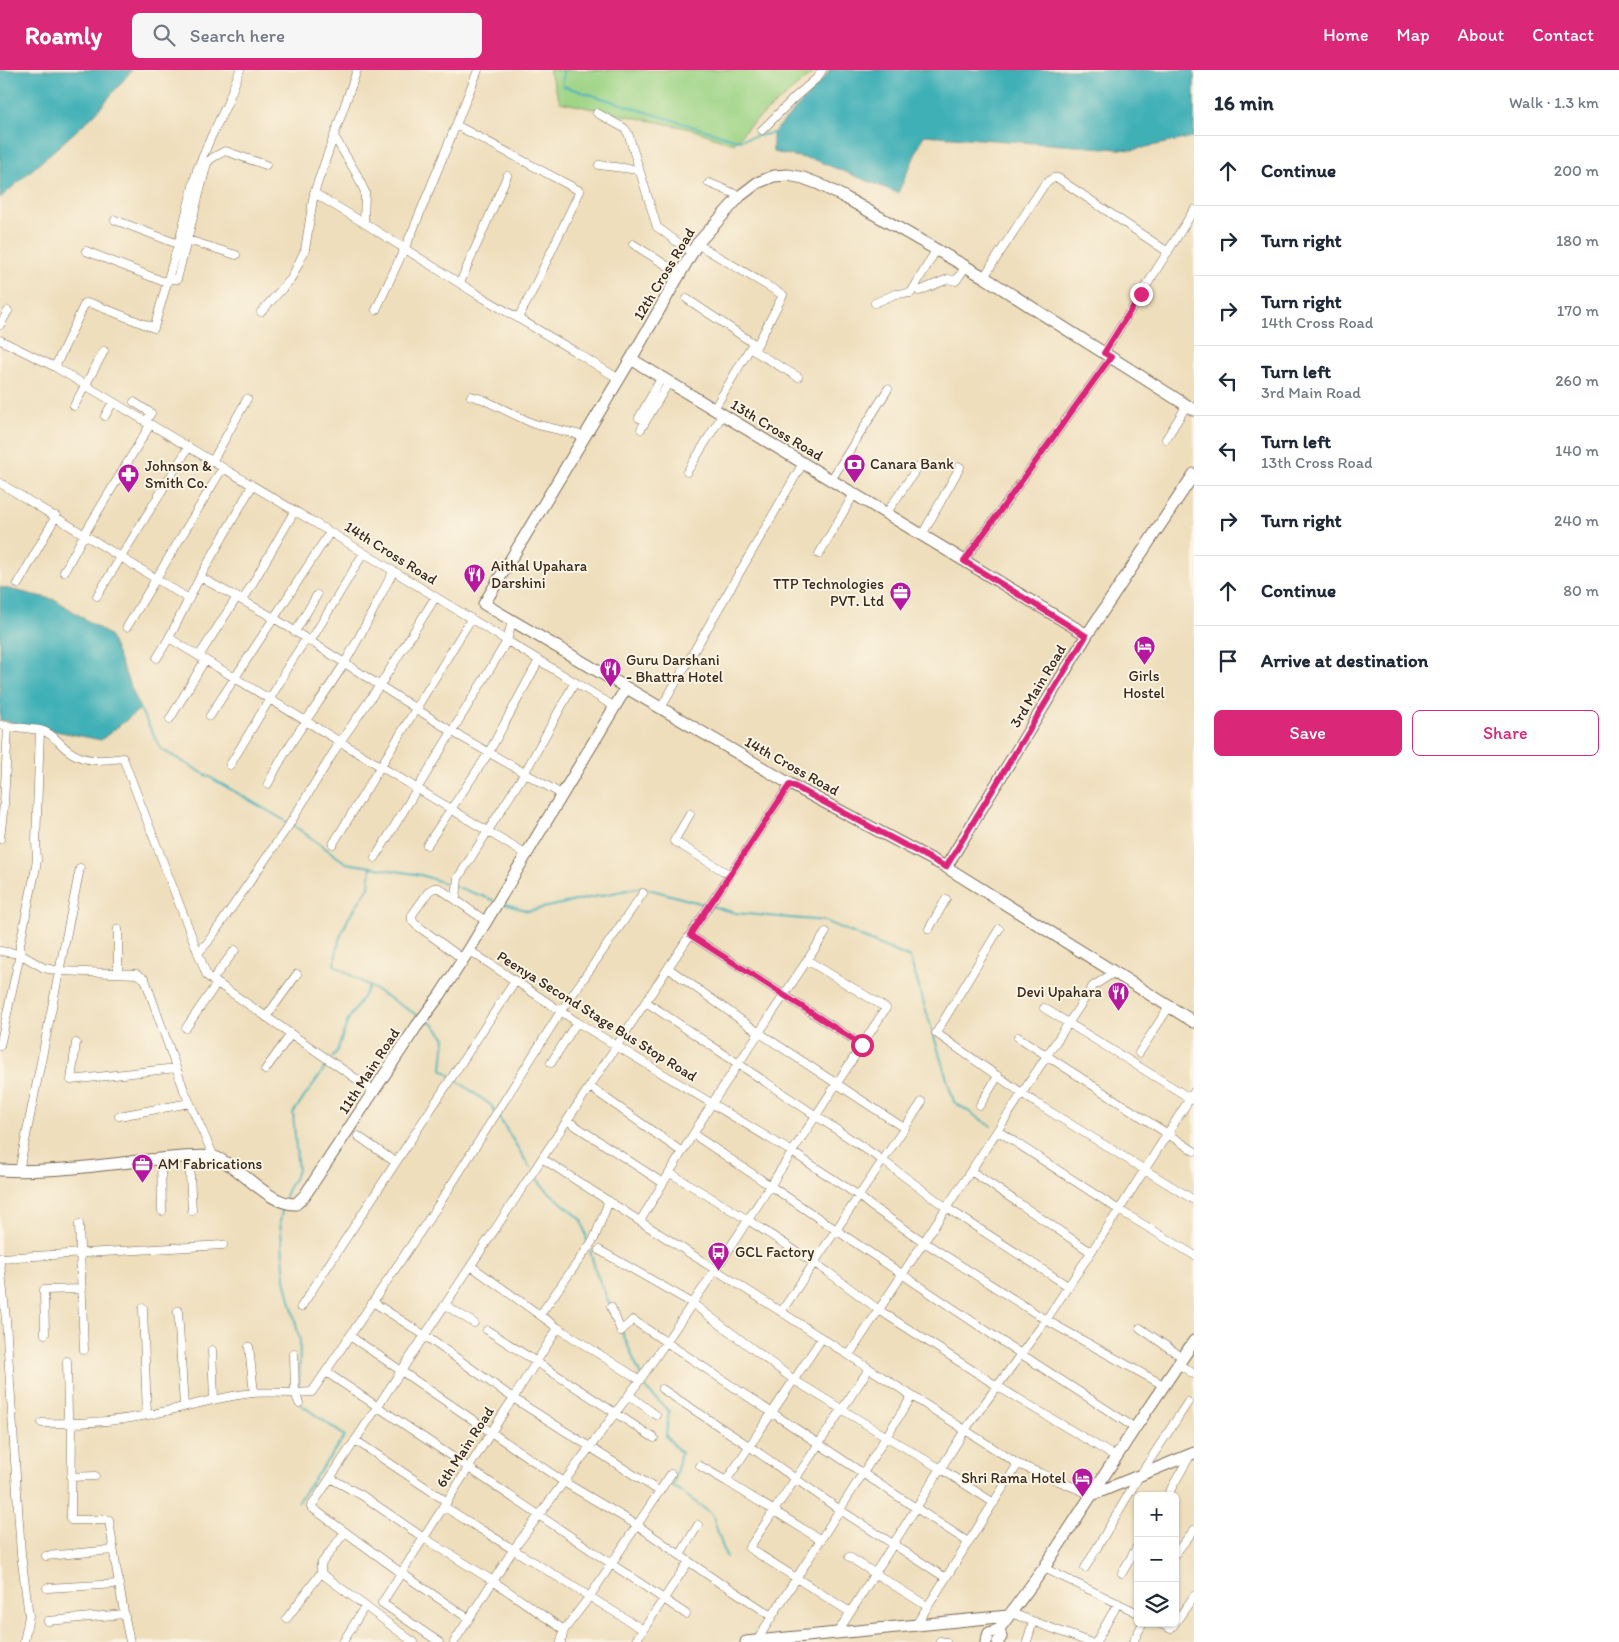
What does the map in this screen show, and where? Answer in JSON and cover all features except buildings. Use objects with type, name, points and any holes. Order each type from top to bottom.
[{"type":"street","points":[[55,367],[85,303],[154,328],[197,170],[240,70]]},
{"type":"street","points":[[261,312],[291,278],[305,250],[314,193],[357,70]]},
{"type":"street","points":[[376,310],[413,230],[478,70]]},
{"type":"street","points":[[762,130],[818,77],[822,70]]},
{"type":"street","points":[[596,113],[624,128],[628,134],[656,227],[783,296],[754,351],[798,377]]},
{"type":"street","points":[[456,125],[580,191],[518,318]]},
{"type":"street","points":[[334,136],[365,192],[364,223]]},
{"type":"street","points":[[86,251],[168,281],[177,279],[208,164],[212,158],[225,151],[266,165]]},
{"type":"street","points":[[599,165],[639,170]]},
{"type":"street","name":"12th Cross Road","points":[[626,688],[484,604],[631,359],[695,248],[740,196],[757,183],[774,176],[788,175],[819,184],[966,266],[1190,408]]},
{"type":"street","points":[[460,283],[507,176]]},
{"type":"street","points":[[984,277],[1044,185],[1053,178],[1058,178],[1168,252]]},
{"type":"street","points":[[709,183],[740,196]]},
{"type":"street","points":[[314,193],[619,379]]},
{"type":"street","points":[[964,561],[1107,355],[1194,210]]},
{"type":"street","points":[[115,220],[178,244]]},
{"type":"street","points":[[188,240],[236,255]]},
{"type":"street","points":[[634,244],[680,274]]},
{"type":"street","points":[[875,303],[896,294],[911,293],[936,250]]},
{"type":"street","points":[[919,291],[948,279],[956,281],[966,266]]},
{"type":"street","points":[[687,299],[753,343],[687,472]]},
{"type":"street","points":[[0,325],[8,311]]},
{"type":"street","name":"14th Cross Road","points":[[0,340],[55,367],[222,469],[330,532],[615,707]]},
{"type":"street","points":[[74,406],[104,351]]},
{"type":"street","name":"13th Cross Road","points":[[631,359],[1086,636]]},
{"type":"street","points":[[639,418],[666,379]]},
{"type":"street","points":[[641,429],[666,379]]},
{"type":"street","points":[[831,480],[888,389]]},
{"type":"street","points":[[471,396],[482,399],[534,424],[585,436]]},
{"type":"street","points":[[212,462],[247,399]]},
{"type":"street","points":[[105,416],[113,402]]},
{"type":"street","points":[[64,572],[148,423],[151,413],[134,402]]},
{"type":"street","points":[[1166,439],[1190,408]]},
{"type":"street","points":[[97,596],[188,448]]},
{"type":"street","points":[[661,708],[803,463]]},
{"type":"street","points":[[922,535],[960,467]]},
{"type":"street","points":[[886,514],[916,468]]},
{"type":"street","points":[[127,627],[222,469]]},
{"type":"street","name":"3rd Main Road","points":[[946,867],[1086,636],[1194,474]]},
{"type":"street","points":[[0,483],[189,598]]},
{"type":"street","points":[[157,658],[200,577],[252,486]]},
{"type":"street","points":[[819,554],[854,494]]},
{"type":"street","points":[[170,719],[202,658],[294,512]]},
{"type":"street","points":[[18,584],[56,516]]},
{"type":"street","points":[[210,716],[330,532]]},
{"type":"street","points":[[230,765],[269,699],[363,554]]},
{"type":"street","points":[[268,784],[274,770],[344,663],[393,572]]},
{"type":"street","points":[[200,577],[274,618],[488,754],[562,795]]},
{"type":"street","points":[[295,632],[317,595]]},
{"type":"street","points":[[198,953],[208,942],[289,825],[340,742],[380,685],[435,598]]},
{"type":"street","points":[[332,844],[471,619]]},
{"type":"street","points":[[375,858],[507,641],[512,621]]},
{"type":"street","points":[[169,638],[525,854]]},
{"type":"street","points":[[427,845],[488,754],[539,660]]},
{"type":"street","points":[[487,922],[456,900],[458,878],[524,774],[575,682]]},
{"type":"street","name":"14th Cross Road","points":[[626,688],[790,784],[946,867],[1194,1022]]},
{"type":"street","name":"11th Main Road","points":[[0,1170],[19,1171],[161,1159],[214,1157],[240,1172],[276,1200],[296,1204],[305,1196],[422,1018],[466,955],[626,688]]},
{"type":"street","points":[[0,839],[4,725],[49,732],[73,754],[94,760],[123,758],[207,976],[374,1092]]},
{"type":"street","points":[[0,1046],[20,954],[20,944],[37,860],[40,730]]},
{"type":"street","points":[[469,1619],[400,1572],[311,1507],[790,784]]},
{"type":"street","points":[[690,814],[674,841],[730,874]]},
{"type":"street","points":[[19,1171],[80,868]]},
{"type":"street","name":"Peenya Second Stage Bus Stop Road","points":[[456,900],[439,888],[434,888],[429,891],[412,916],[414,924],[515,981],[577,1022],[792,1152],[924,1242],[1046,1320],[1163,1385]]},
{"type":"street","points":[[42,1423],[72,1424],[108,1421],[254,1393],[312,1392],[441,1201],[561,1011],[643,894]]},
{"type":"street","points":[[929,929],[946,899]]},
{"type":"street","points":[[118,929],[118,973]]},
{"type":"street","points":[[999,929],[936,1033],[1036,1103],[1194,1200]]},
{"type":"street","points":[[640,1221],[711,1104],[826,932]]},
{"type":"street","points":[[690,935],[862,1045]]},
{"type":"street","points":[[186,1028],[235,950]]},
{"type":"street","points":[[0,951],[20,954],[44,968],[60,971],[137,974],[145,979],[176,1068],[214,1157]]},
{"type":"street","points":[[454,1642],[513,1550],[667,1341],[886,1008],[807,960]]},
{"type":"street","points":[[668,968],[758,1032],[904,1128]]},
{"type":"street","points":[[849,1355],[1093,986],[1114,972]]},
{"type":"street","points":[[266,1017],[297,974]]},
{"type":"street","points":[[301,1307],[448,1080],[515,981]]},
{"type":"street","points":[[646,1002],[882,1160],[947,1208],[1068,1286]]},
{"type":"street","points":[[1139,1053],[1169,1007]]},
{"type":"street","points":[[838,1632],[965,1430],[1046,1320],[1193,1097],[1044,1008]]},
{"type":"street","points":[[551,1063],[577,1022]]},
{"type":"street","points":[[265,1070],[291,1034]]},
{"type":"street","points":[[1018,1037],[1194,1150]]},
{"type":"street","points":[[76,1043],[71,1080],[176,1068]]},
{"type":"street","points":[[980,1105],[998,1076]]},
{"type":"street","points":[[590,1087],[682,1152]]},
{"type":"street","points":[[781,1312],[922,1102]]},
{"type":"street","points":[[119,1116],[190,1103]]},
{"type":"street","points":[[568,1121],[663,1183]]},
{"type":"street","points":[[998,1131],[1119,1210],[1194,1255]]},
{"type":"street","points":[[693,1134],[902,1275],[1135,1428]]},
{"type":"street","points":[[358,1136],[395,1162]]},
{"type":"street","points":[[189,1157],[192,1211]]},
{"type":"street","points":[[161,1159],[162,1210]]},
{"type":"street","points":[[543,1159],[1018,1464],[1092,1495],[1192,1454]]},
{"type":"street","points":[[972,1171],[1091,1252]]},
{"type":"street","points":[[670,1173],[748,1220],[879,1310],[997,1386],[1116,1457]]},
{"type":"street","points":[[540,1315],[594,1239],[609,1201]]},
{"type":"street","points":[[79,1224],[84,1350]]},
{"type":"street","points":[[0,1258],[223,1245]]},
{"type":"street","points":[[599,1250],[692,1303],[794,1380],[886,1438],[941,1468],[994,1503]]},
{"type":"street","points":[[0,1263],[21,1554],[29,1616],[24,1642]]},
{"type":"street","points":[[471,1266],[558,1328],[640,1380]]},
{"type":"street","points":[[45,1334],[44,1290],[82,1289]]},
{"type":"street","points":[[373,1302],[424,1335],[513,1398],[659,1491]]},
{"type":"street","points":[[445,1305],[474,1323]]},
{"type":"street","points":[[611,1307],[621,1330],[634,1320],[968,1542]]},
{"type":"street","points":[[143,1308],[147,1415]]},
{"type":"street","points":[[178,1311],[184,1406]]},
{"type":"street","name":"6th Main Road","points":[[439,1642],[382,1602],[558,1328]]},
{"type":"street","points":[[1140,1328],[1194,1374]]},
{"type":"street","points":[[487,1330],[654,1438]]},
{"type":"street","points":[[350,1336],[564,1482],[637,1525],[720,1584],[725,1585],[772,1616]]},
{"type":"street","points":[[726,1481],[822,1338]]},
{"type":"street","points":[[986,1642],[989,1633],[999,1629],[1044,1568],[1163,1385],[1194,1341]]},
{"type":"street","points":[[249,1347],[254,1393]]},
{"type":"street","points":[[212,1350],[214,1400]]},
{"type":"street","points":[[294,1354],[295,1393],[299,1403]]},
{"type":"street","points":[[68,1361],[68,1417],[72,1424],[71,1520],[108,1520],[113,1550],[116,1556],[118,1584],[130,1642]]},
{"type":"street","points":[[850,1612],[749,1548],[869,1369]]},
{"type":"street","points":[[326,1372],[686,1614]]},
{"type":"street","points":[[662,1388],[840,1510],[946,1578]]},
{"type":"street","points":[[628,1395],[656,1415]]},
{"type":"street","points":[[758,1640],[912,1396]]},
{"type":"street","points":[[1085,1568],[1140,1475],[1188,1402]]},
{"type":"street","points":[[355,1440],[444,1504],[513,1550],[642,1629]]},
{"type":"street","points":[[1169,1492],[1192,1454]]},
{"type":"street","points":[[916,1625],[1018,1464]]},
{"type":"street","points":[[700,1466],[821,1540]]},
{"type":"street","points":[[561,1642],[564,1630],[590,1596],[671,1474]]},
{"type":"street","points":[[71,1477],[95,1476]]},
{"type":"street","points":[[330,1478],[363,1496],[564,1630]]},
{"type":"street","points":[[680,1555],[698,1525]]},
{"type":"street","points":[[1179,1549],[1194,1530]]},
{"type":"street","points":[[287,1618],[320,1573],[320,1564],[345,1532]]},
{"type":"street","points":[[46,1556],[113,1550]]},
{"type":"street","points":[[1122,1573],[1134,1552]]},
{"type":"street","points":[[849,1558],[927,1606]]},
{"type":"street","points":[[635,1642],[689,1561]]},
{"type":"street","points":[[1044,1568],[1118,1603],[1134,1608]]},
{"type":"street","points":[[320,1573],[413,1642]]},
{"type":"street","points":[[47,1588],[118,1584]]},
{"type":"street","points":[[1179,1618],[1194,1596]]},
{"type":"street","points":[[1096,1642],[1118,1603]]},
{"type":"street","points":[[343,1642],[365,1606]]},
{"type":"street","points":[[48,1621],[124,1614]]},
{"type":"street","points":[[746,1642],[1009,1615],[1033,1621],[1089,1642]]},
{"type":"street","points":[[1027,1642],[1033,1621]]},
{"type":"street","points":[[1133,1642],[1141,1627]]},
{"type":"street","points":[[998,1642],[1001,1637],[999,1629]]},
{"type":"green space","points":[[549,70],[814,70],[813,73],[748,127],[734,144],[691,129],[560,102]]},
{"type":"water","points":[[0,70],[132,70],[94,115],[0,198]]},
{"type":"water","points":[[829,70],[1194,70],[1194,137],[1132,150],[924,135],[898,193],[815,160],[773,152],[773,133],[827,75]]},
{"type":"water","points":[[0,587],[56,600],[109,635],[140,709],[101,740],[0,720]]},
{"type":"waterway","points":[[563,70],[563,86],[737,140],[773,133]]},
{"type":"waterway","points":[[140,709],[161,749],[289,823]]},
{"type":"waterway","points":[[293,825],[346,863],[421,875],[456,887]]},
{"type":"waterway","points":[[371,867],[369,887],[348,919],[339,940],[334,965],[419,1016]]},
{"type":"waterway","points":[[503,903],[528,911],[641,887],[707,905]]},
{"type":"waterway","points":[[460,888],[493,900]]},
{"type":"waterway","points":[[711,906],[735,913],[825,921],[910,958],[954,1102],[991,1126]]},
{"type":"waterway","points":[[332,1058],[337,1051],[348,1020],[370,986]]},
{"type":"waterway","points":[[427,1021],[433,1024],[445,1038],[442,1069],[451,1076]]},
{"type":"waterway","points":[[285,1197],[298,1171],[293,1113],[329,1062]]},
{"type":"waterway","points":[[455,1079],[492,1106],[495,1112]]},
{"type":"waterway","points":[[498,1116],[531,1169]]},
{"type":"waterway","points":[[535,1175],[542,1186],[582,1220],[588,1244]]},
{"type":"waterway","points":[[283,1207],[280,1220],[285,1279],[300,1341],[299,1390]]},
{"type":"waterway","points":[[590,1251],[596,1272],[610,1305]]},
{"type":"waterway","points":[[622,1332],[641,1376]]},
{"type":"waterway","points":[[643,1380],[647,1390],[669,1411],[666,1436],[681,1453],[673,1486],[712,1514],[726,1557]]},
{"type":"waterway","points":[[298,1501],[345,1436],[300,1404]]},
{"type":"place","name":"Canara Bank","points":[[854,483]]},
{"type":"place","name":"Johnson & Smith Co.","points":[[129,494]]},
{"type":"place","name":"Aithal Upahara Darshini","points":[[475,594]]},
{"type":"place","name":"TTP Technologies PVT. Ltd","points":[[900,612]]},
{"type":"place","name":"Girls Hostel","points":[[1144,666]]},
{"type":"place","name":"Guru Darshani - Bhattra Hotel","points":[[610,688]]},
{"type":"place","name":"Devi Upahara","points":[[1118,1011]]},
{"type":"place","name":"AM Fabrications","points":[[142,1183]]},
{"type":"place","name":"GCL Factory","points":[[719,1271]]},
{"type":"place","name":"Shri Rama Hotel","points":[[1082,1497]]},
{"type":"route","points":[[862,1045],[690,935],[790,784],[946,867],[1086,636],[964,561],[1111,357],[1104,353],[1141,294]]}]
